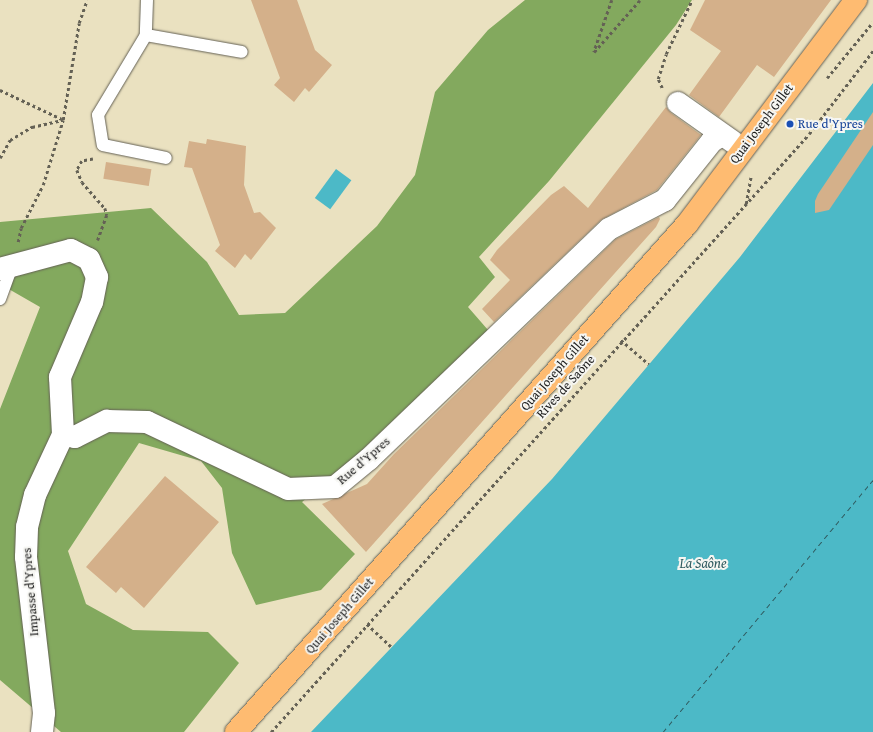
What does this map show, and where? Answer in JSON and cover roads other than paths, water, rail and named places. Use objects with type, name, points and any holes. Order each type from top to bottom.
[{"type":"main road","name":"Quai Joseph Gillet","points":[[236,732],[682,230],[856,0]]},
{"type":"street","points":[[678,103],[720,136],[743,149]]},
{"type":"street","name":"Rue d'Ypres","points":[[63,434],[76,437],[107,421],[147,422],[288,489],[335,487],[374,454],[609,229],[665,200],[712,141],[720,136]]},
{"type":"street","points":[[6,267],[71,250],[89,259],[97,277],[92,302],[60,376],[63,434]]},
{"type":"street","name":"Impasse d'Ypres","points":[[42,732],[44,713],[26,557],[27,527],[35,495],[63,434]]},
{"type":"lane","points":[[147,0],[146,35],[98,115],[103,145],[166,158]]},
{"type":"lane","points":[[146,35],[242,52]]},
{"type":"lane","points":[[0,299],[6,267]]},
{"type":"water","name":"La Saône","points":[[873,83],[873,732],[311,732],[552,479],[740,257]]},
{"type":"water","points":[[336,169],[351,180],[330,209],[315,198]]},
{"type":"place","name":"Rue d'Ypres","points":[[790,124]]}]
